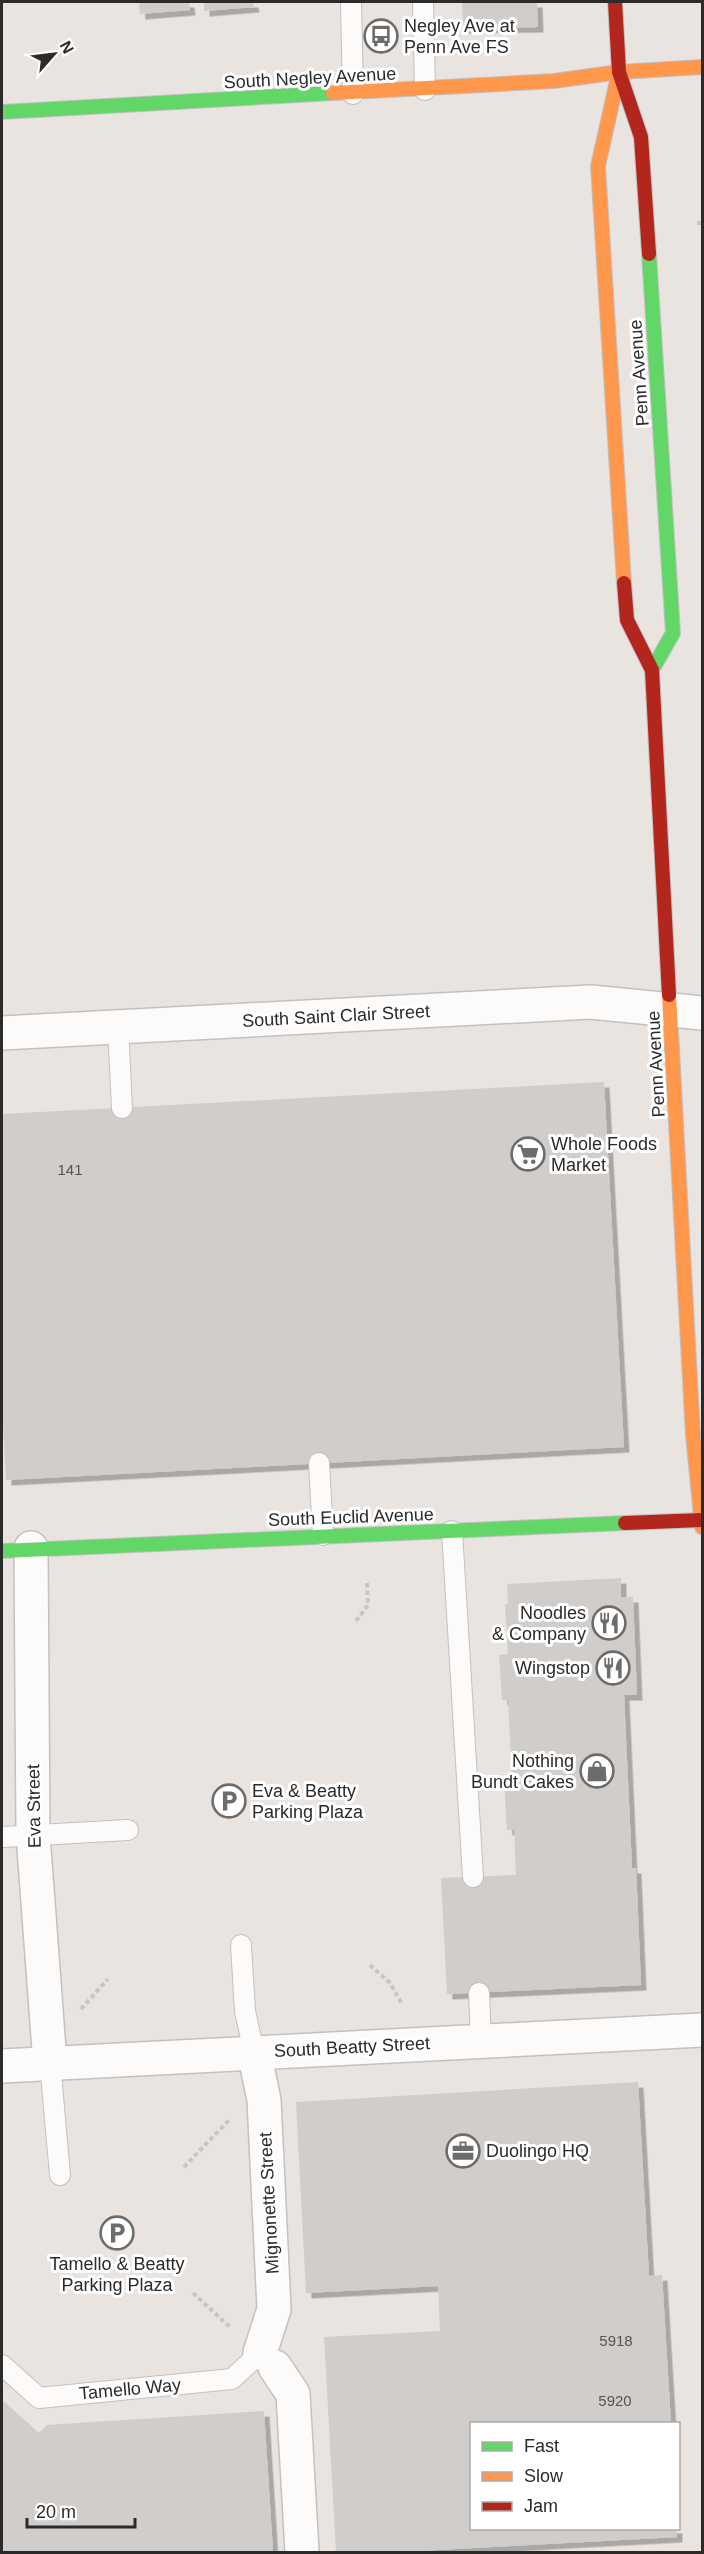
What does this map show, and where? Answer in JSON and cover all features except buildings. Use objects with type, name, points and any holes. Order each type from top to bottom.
[{"type":"main road","name":"Penn Avenue","points":[[615,2],[620,72],[641,137],[673,633],[652,670]]},
{"type":"main road","name":"South Negley Avenue","points":[[2,112],[424,90],[702,67]]},
{"type":"main road","name":"Penn Avenue","points":[[620,72],[598,166],[598,178],[627,620],[652,670],[687,1011],[693,1434],[702,1527]]},
{"type":"main road","name":"South Euclid Avenue","points":[[16,1550],[702,1520]]},
{"type":"street","name":"South Saint Clair Street","points":[[2,1033],[591,1002],[687,1011]]},
{"type":"street","name":"Eva Street","points":[[16,1550],[17,1836],[50,2063]]},
{"type":"street","name":"South Beatty Street","points":[[2,2066],[702,2030]]},
{"type":"street","name":"Mignonette Street","points":[[254,2052],[264,2100],[274,2309],[257,2351]]},
{"type":"street","points":[[257,2351],[293,2394],[302,2553]]},
{"type":"lane","points":[[351,2],[353,94]]},
{"type":"lane","points":[[423,2],[424,90]]},
{"type":"lane","points":[[118,1027],[122,1108]]},
{"type":"lane","points":[[319,1463],[323,1535]]},
{"type":"lane","points":[[452,1531],[473,1876]]},
{"type":"lane","points":[[17,1836],[128,1830]]},
{"type":"lane","points":[[241,1945],[245,2011],[254,2052]]},
{"type":"lane","points":[[479,1993],[481,2040]]},
{"type":"lane","points":[[50,2063],[60,2175]]},
{"type":"lane","name":"Tamello Way","points":[[2,2365],[39,2398],[232,2379],[257,2351]]},
{"type":"path","points":[[356,1621],[368,1605],[367,1581]]},
{"type":"path","points":[[370,1965],[390,1983],[402,2004]]},
{"type":"path","points":[[78,2012],[108,1979]]},
{"type":"path","points":[[184,2167],[231,2118]]},
{"type":"path","points":[[193,2293],[257,2351]]},
{"type":"traffic: fast","points":[[2,112],[333,93]]},
{"type":"traffic: fast","points":[[649,254],[673,633],[652,670]]},
{"type":"traffic: fast","points":[[2,1551],[625,1523]]},
{"type":"traffic: slow","points":[[333,93],[554,81],[619,72],[702,67]]},
{"type":"traffic: slow","points":[[619,72],[598,166],[624,583]]},
{"type":"traffic: slow","points":[[669,995],[693,1435],[702,1527]]},
{"type":"traffic: jam","points":[[615,2],[619,72],[641,137],[649,254]]},
{"type":"traffic: jam","points":[[624,583],[627,620],[652,670],[669,995]]},
{"type":"traffic: jam","points":[[625,1523],[702,1520]]},
{"type":"place","name":"Negley Ave at Penn Ave FS","points":[[381,36]]},
{"type":"place","name":"Whole Foods Market","points":[[528,1154]]},
{"type":"place","name":"Noodles & Company","points":[[609,1623]]},
{"type":"place","name":"Wingstop","points":[[613,1668]]},
{"type":"place","name":"Nothing Bundt Cakes","points":[[597,1771]]},
{"type":"place","name":"Eva & Beatty Parking Plaza","points":[[229,1801]]},
{"type":"place","name":"Duolingo HQ","points":[[463,2151]]},
{"type":"place","name":"Tamello & Beatty Parking Plaza","points":[[117,2233]]}]
